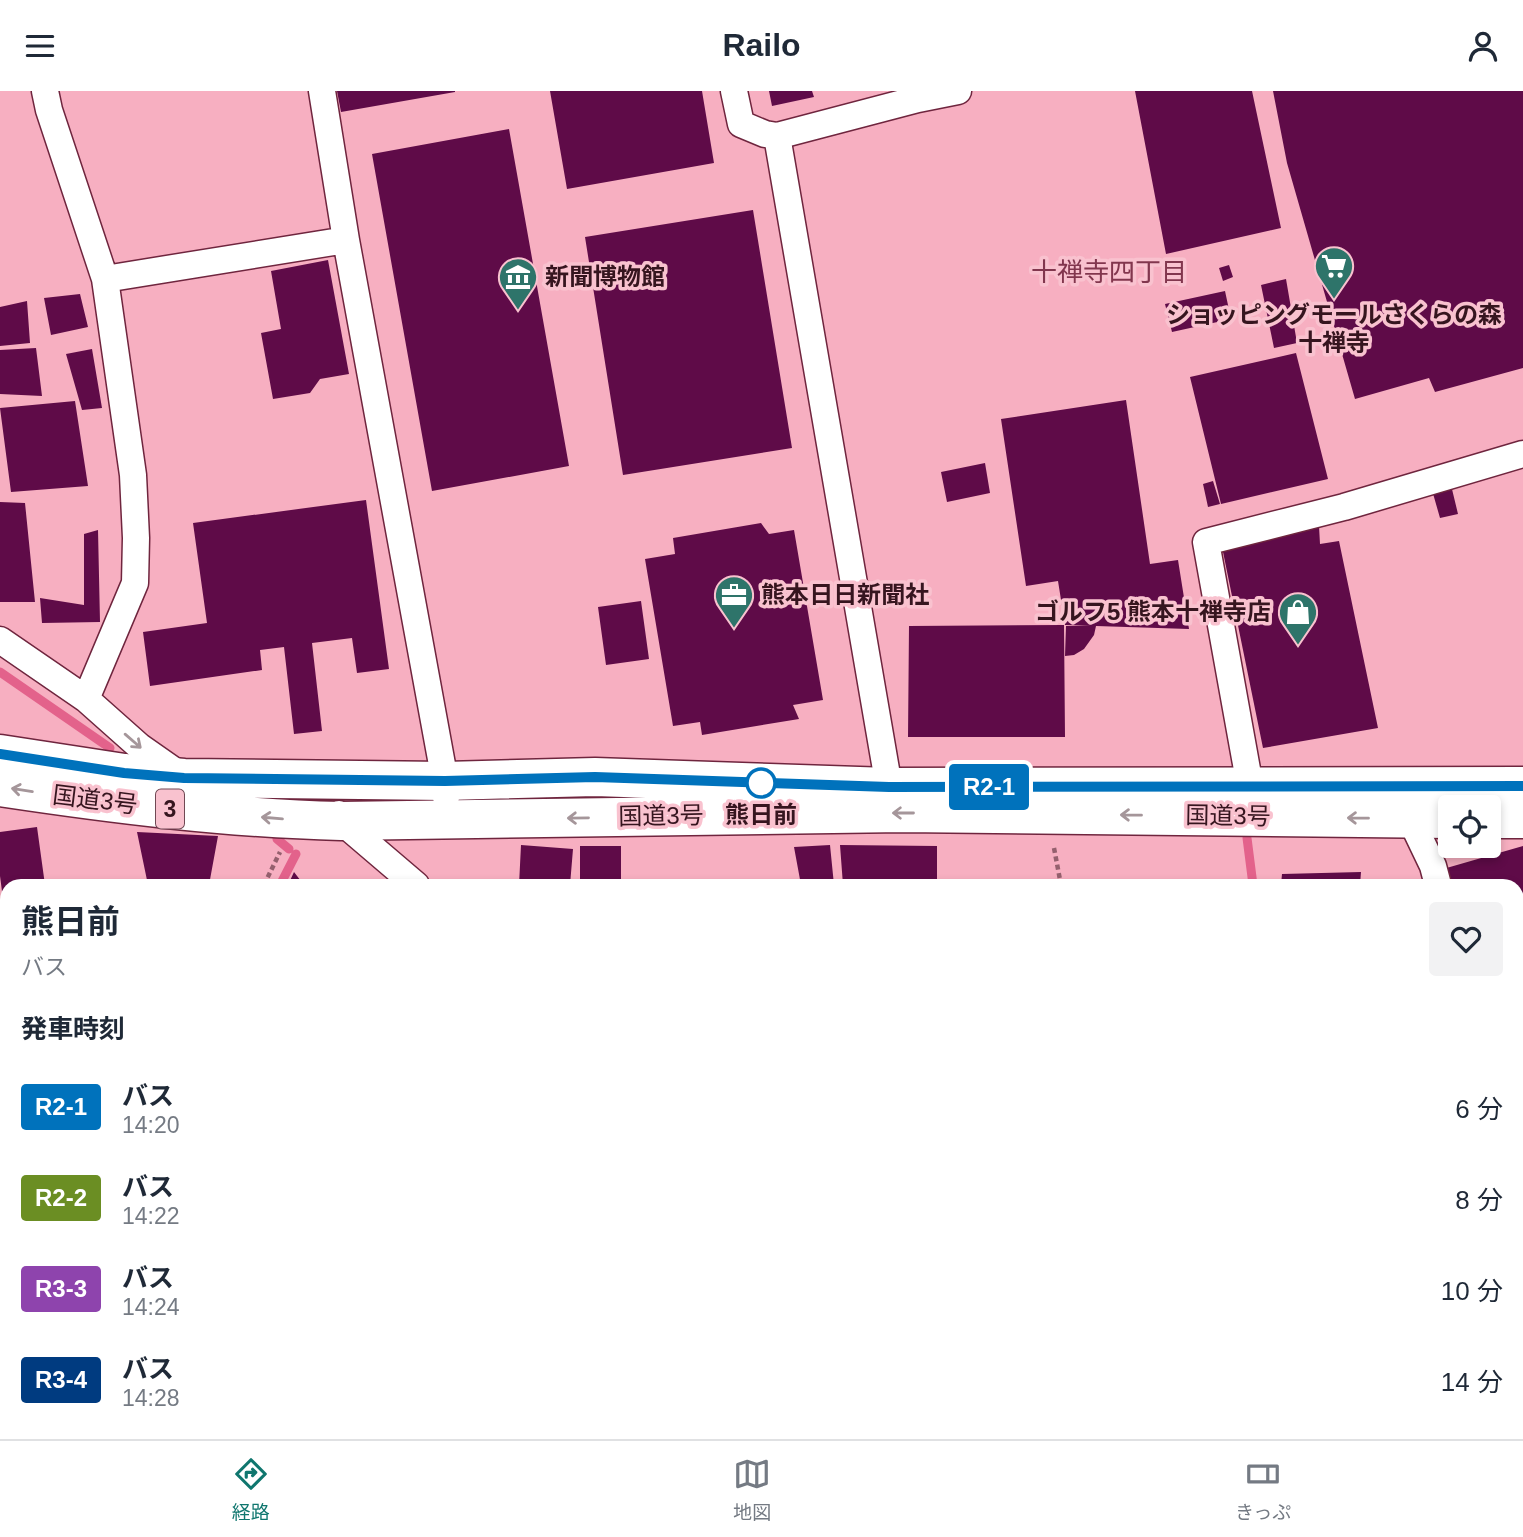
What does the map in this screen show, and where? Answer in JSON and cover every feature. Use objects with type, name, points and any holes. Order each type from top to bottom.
[{"type":"main road","name":"国道3号","points":[[0,754],[124,773],[184,778],[445,781],[595,777],[889,787],[1523,786]]},
{"type":"main road","name":"国道3号","points":[[0,787],[164,809],[294,820],[903,813],[1438,818]]},
{"type":"main road","points":[[1501,819],[1523,819]]},
{"type":"street","points":[[45,91],[105,279],[134,475],[135,583],[86,699]]},
{"type":"street","points":[[322,91],[346,240],[445,781],[448,820]]},
{"type":"street","points":[[734,91],[741,124],[777,136],[957,91]]},
{"type":"street","points":[[777,136],[889,787]]},
{"type":"street","points":[[105,279],[346,240]]},
{"type":"street","points":[[1250,786],[1206,542],[1345,507],[1523,454]]},
{"type":"street","points":[[0,639],[86,699],[139,747],[184,778]]},
{"type":"street","points":[[334,779],[341,821],[409,879]]},
{"type":"street","points":[[1410,818],[1436,879]]},
{"type":"path","points":[[1052,837],[1059,879]]},
{"type":"path","points":[[267,879],[280,851]]},
{"type":"building","points":[[337,91],[455,91],[455,92],[341,112]]},
{"type":"building","points":[[550,91],[702,91],[714,163],[567,189]]},
{"type":"building","points":[[769,91],[812,91],[814,97],[772,106]]},
{"type":"building","points":[[1135,91],[1252,91],[1281,228],[1166,254]]},
{"type":"building","points":[[1273,91],[1523,91],[1523,368],[1435,392],[1429,378],[1355,399],[1287,163]]},
{"type":"building","points":[[509,129],[569,466],[432,491],[372,154]]},
{"type":"building","points":[[753,210],[792,448],[623,475],[585,237]]},
{"type":"building","points":[[328,260],[349,374],[320,379],[310,393],[273,399],[261,333],[281,329],[271,271]]},
{"type":"building","points":[[1229,265],[1233,277],[1223,281],[1219,268]]},
{"type":"building","points":[[1286,279],[1297,343],[1274,348],[1261,285]]},
{"type":"building","points":[[1225,291],[1231,319],[1172,332],[1165,304]]},
{"type":"building","points":[[80,294],[88,327],[51,335],[44,298]]},
{"type":"building","points":[[27,301],[30,343],[0,346],[0,307]]},
{"type":"building","points":[[36,348],[42,396],[0,394],[0,350]]},
{"type":"building","points":[[92,349],[102,408],[82,410],[66,354]]},
{"type":"building","points":[[1296,353],[1328,479],[1221,504],[1190,377]]},
{"type":"building","points":[[1126,400],[1150,564],[1178,560],[1189,629],[1096,626],[1094,635],[1084,649],[1074,655],[1065,656],[1066,626],[1091,626],[1065,625],[1058,581],[1026,586],[1001,419]]},
{"type":"building","points":[[75,401],[88,486],[11,492],[0,408]]},
{"type":"building","points":[[985,463],[990,493],[947,502],[941,472]]},
{"type":"building","points":[[1213,481],[1220,504],[1208,507],[1203,484]]},
{"type":"building","points":[[1451,485],[1458,514],[1440,518],[1432,490]]},
{"type":"building","points":[[366,500],[389,669],[357,673],[352,638],[312,643],[322,731],[294,734],[284,647],[260,650],[262,670],[150,686],[143,632],[207,623],[193,523]]},
{"type":"building","points":[[0,502],[25,503],[35,602],[0,602]]},
{"type":"building","name":"熊本日日新聞社","points":[[761,523],[769,534],[794,530],[823,700],[793,705],[799,719],[702,735],[700,722],[673,726],[645,559],[675,554],[673,538]]},
{"type":"building","points":[[1319,526],[1320,544],[1339,541],[1378,728],[1263,748],[1222,547]]},
{"type":"building","points":[[98,530],[100,622],[42,623],[40,598],[84,605],[84,534]]},
{"type":"building","points":[[641,601],[649,659],[606,665],[598,607]]},
{"type":"building","points":[[1064,625],[1065,737],[908,737],[909,626]]},
{"type":"building","points":[[37,827],[44,879],[0,879],[0,832]]},
{"type":"building","points":[[137,832],[218,836],[210,879],[147,879]]},
{"type":"building","points":[[521,845],[573,849],[570,879],[519,879]]},
{"type":"building","points":[[830,845],[833,879],[800,879],[794,847]]},
{"type":"building","points":[[840,845],[937,846],[937,879],[843,879]]},
{"type":"building","points":[[580,846],[621,846],[621,879],[580,879]]},
{"type":"building","points":[[1523,846],[1523,879],[1446,879],[1443,869],[1481,858],[1501,858],[1501,852]]},
{"type":"building","points":[[1361,872],[1360,879],[1282,879],[1282,874]]},
{"type":"waterway","points":[[0,672],[110,748]]},
{"type":"waterway","points":[[1247,838],[1252,879]]},
{"type":"waterway","points":[[277,839],[289,849]]},
{"type":"waterway","points":[[283,879],[296,854]]},
{"type":"bus line","name":"R2-1","points":[[0,754],[124,773],[184,778],[445,781],[595,777],[889,787],[1523,786]]},
{"type":"place","name":"ショッピングモールさくらの森 十禅寺","points":[[1334,300]]},
{"type":"place","name":"新聞博物館","points":[[518,311]]},
{"type":"place","name":"熊本日日新聞社","points":[[734,629]]},
{"type":"place","name":"ゴルフ5 熊本十禅寺店","points":[[1298,646]]},
{"type":"place","name":"熊日前","points":[[761,783]]},
{"type":"district","name":"十禅寺四丁目","points":[[1109,272]]}]
